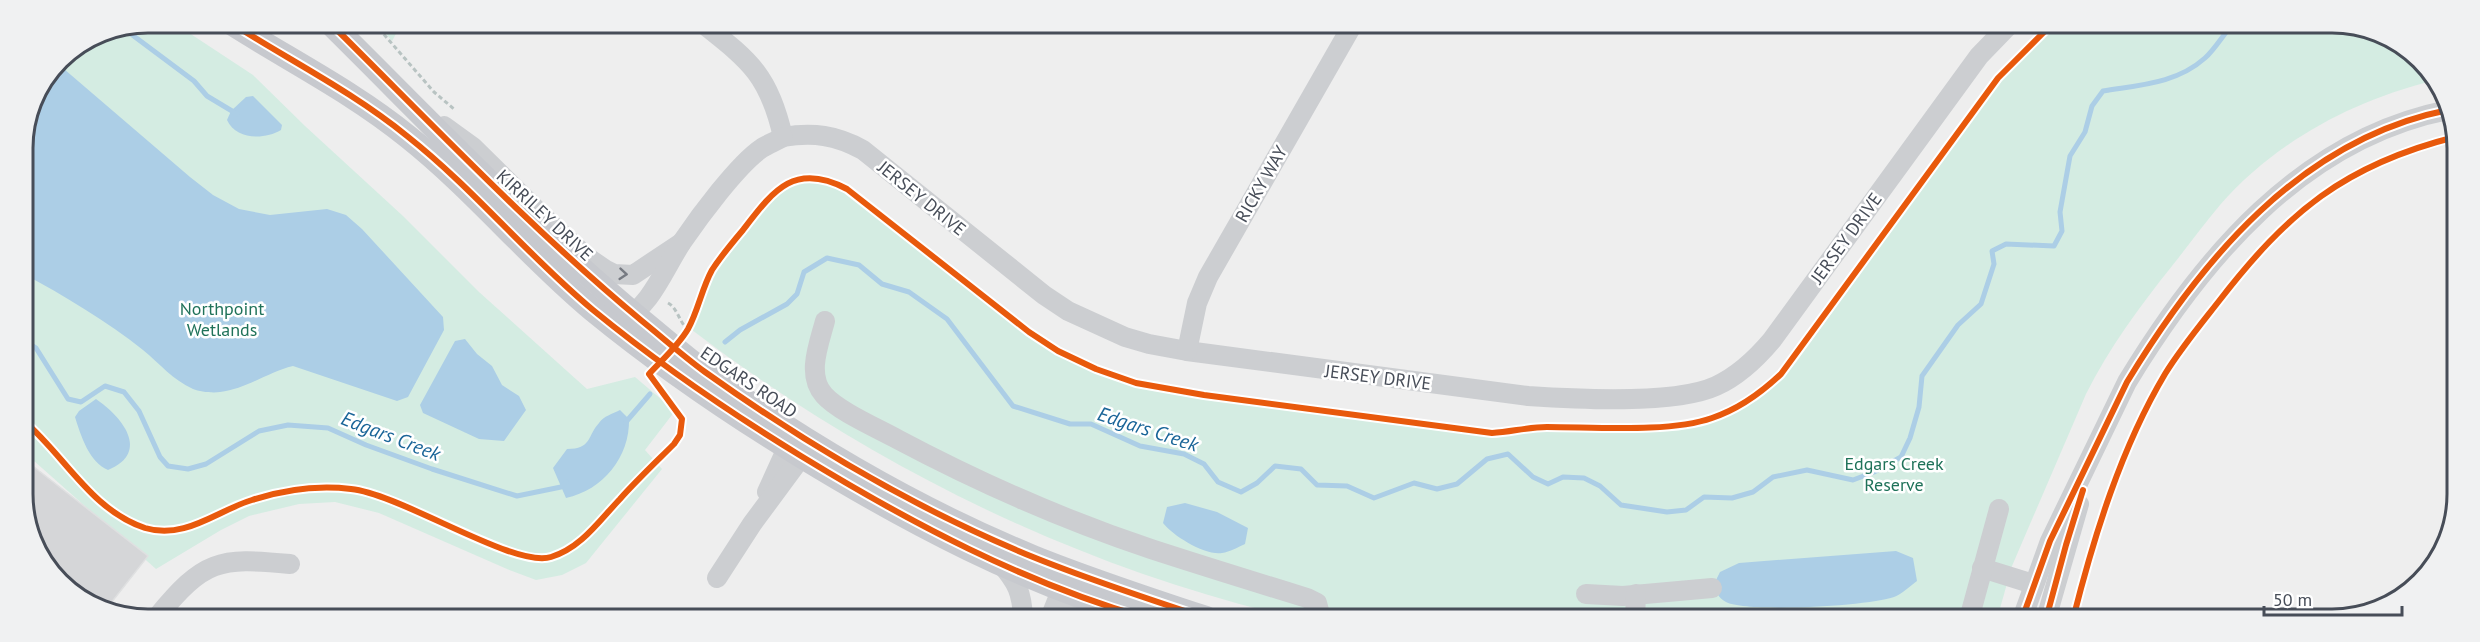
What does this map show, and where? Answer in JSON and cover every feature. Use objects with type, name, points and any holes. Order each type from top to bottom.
[{"type":"main road","name":"EDGARS ROAD","points":[[263,33],[405,134],[555,275],[624,319],[674,347],[800,445],[905,517],[998,562],[1172,609]]},
{"type":"main road","name":"EDGARS ROAD","points":[[340,33],[497,190],[584,273],[624,319],[695,388],[800,445],[897,490],[1127,609]]},
{"type":"street","points":[[715,33],[743,55],[758,72],[777,112],[783,137]]},
{"type":"street","name":"RICKY WAY","points":[[1187,351],[1197,303],[1208,277],[1348,33]]},
{"type":"street","name":"JERSEY DRIVE","points":[[783,137],[804,134],[825,135],[844,140],[863,150],[1044,295],[1068,311],[1125,337],[1187,351],[1537,397],[1658,397],[1695,393],[1715,387],[1735,376],[1754,360],[1772,340],[1979,56],[2001,33]]},
{"type":"street","name":"KIRRILEY DRIVE","points":[[416,108],[472,147],[587,257],[606,270],[614,274],[633,275],[681,243]]},
{"type":"street","points":[[2025,609],[2050,541],[2127,382],[2203,273],[2267,203],[2319,163],[2353,143],[2384,129],[2441,112]]},
{"type":"street","name":"KIRRILEY DRIVE","points":[[624,319],[667,268],[681,243],[746,162],[762,148],[783,137]]},
{"type":"street","points":[[825,321],[814,378],[824,395],[853,415],[995,487],[1150,549],[1307,598],[1317,603],[1319,609]]},
{"type":"street","points":[[2049,609],[2066,544],[2099,442]]},
{"type":"street","points":[[717,578],[800,445]]},
{"type":"street","points":[[1972,609],[1999,509]]},
{"type":"street","points":[[164,609],[188,582],[208,568],[225,562],[248,560],[290,564]]},
{"type":"street","points":[[998,562],[1014,579],[1019,590],[1022,609]]},
{"type":"street","points":[[1982,568],[2033,584]]},
{"type":"street","points":[[1056,609],[1074,583]]},
{"type":"street","points":[[1071,609],[1074,583]]},
{"type":"street","points":[[1586,594],[1636,594],[1712,588]]},
{"type":"street","points":[[1635,609],[1636,594]]},
{"type":"path","points":[[674,347],[692,319]]},
{"type":"green space","name":"Northpoint Wetlands","points":[[189,33],[253,75],[403,216],[479,292],[587,389],[635,377],[675,411],[645,450],[662,469],[586,563],[562,575],[536,580],[379,513],[335,502],[299,504],[249,516],[156,569],[33,460],[34,133],[42,104],[57,78],[84,52],[111,39],[133,34]]},
{"type":"green space","points":[[385,33],[396,33],[392,41]]},
{"type":"green space","name":"Edgars Creek Reserve","points":[[2048,33],[2332,33],[2354,35],[2389,48],[2413,67],[2426,83],[2402,89],[2344,112],[2290,143],[2242,182],[2220,205],[2137,312],[2095,377],[2012,566],[2000,609],[1260,609],[1214,597],[1134,571],[978,506],[830,425],[760,379],[692,330],[716,271],[771,198],[799,183],[814,182],[832,185],[849,195],[1031,339],[1080,366],[1115,380],[1183,396],[1501,437],[1527,432],[1668,430],[1692,427],[1712,422],[1758,400],[1782,379],[2002,78]]},
{"type":"water","points":[[65,70],[190,177],[213,195],[239,209],[270,215],[327,209],[346,215],[362,229],[443,317],[444,330],[408,397],[397,401],[293,366],[230,390],[203,392],[179,381],[143,350],[70,300],[33,279],[34,133],[45,97]]},
{"type":"water","points":[[253,96],[282,125],[281,130],[259,137],[244,135],[231,127],[227,120],[231,111],[246,97]]},
{"type":"water","points":[[465,339],[477,354],[492,366],[502,385],[519,396],[526,410],[504,441],[479,439],[423,413],[420,405],[455,341]]},
{"type":"water","points":[[96,399],[122,424],[128,434],[130,444],[128,454],[121,462],[108,470],[91,455],[75,417],[79,411]]},
{"type":"water","points":[[620,410],[629,419],[625,446],[619,459],[612,470],[592,488],[566,498],[553,468],[567,449],[581,447],[588,441],[601,421]]},
{"type":"water","points":[[1185,503],[1217,512],[1248,528],[1245,544],[1228,552],[1215,553],[1182,539],[1163,523],[1167,507]]},
{"type":"water","points":[[1896,551],[1913,558],[1917,581],[1897,596],[1881,600],[1809,607],[1758,607],[1726,602],[1717,592],[1714,584],[1720,572],[1739,563]]},
{"type":"building","points":[[33,466],[148,556],[111,603],[78,585],[52,558],[39,531],[33,501]]},
{"type":"waterway","name":"Edgars Creek","points":[[725,342],[740,330],[787,304],[797,294],[804,272],[827,258],[859,265],[882,284],[909,292],[947,319],[1013,406],[1070,424],[1091,424],[1140,446],[1184,454],[1204,464],[1218,482],[1241,492],[1257,483],[1275,466],[1301,469],[1317,485],[1347,486],[1374,498],[1414,483],[1437,489],[1457,484],[1487,459],[1508,454],[1533,477],[1548,484],[1563,477],[1584,478],[1600,486],[1621,505],[1667,512],[1686,510],[1704,497],[1732,498],[1753,492],[1773,477],[1807,470],[1853,480],[1874,472],[1901,457],[1910,438],[1919,407],[1922,376],[1958,325],[1981,304],[1994,264],[1992,251],[2006,244],[2054,246],[2062,231],[2060,212],[2070,156],[2085,132],[2092,106],[2103,91],[2143,85],[2182,73],[2205,58],[2226,33]]},
{"type":"waterway","points":[[131,34],[194,81],[207,96],[237,114]]},
{"type":"waterway","name":"Edgars Creek","points":[[33,346],[68,399],[81,402],[105,386],[124,392],[139,411],[160,457],[168,466],[188,469],[206,464],[259,431],[288,425],[328,428],[366,445],[432,469],[517,496],[561,487],[566,482]]},
{"type":"waterway","name":"Edgars Creek","points":[[625,423],[650,394]]},
{"type":"cycle path","points":[[247,33],[365,105],[407,136],[432,156],[593,310],[695,387],[747,422],[883,504],[968,549],[1056,587],[1117,609]]},
{"type":"cycle path","points":[[340,33],[561,250],[681,353],[743,399],[864,474],[990,539],[1054,565],[1179,609]]},
{"type":"cycle path","points":[[33,429],[109,509],[145,528],[160,531],[174,530],[200,523],[264,496],[301,489],[339,488],[372,494],[398,503],[512,552],[534,558],[551,557],[562,553],[589,533],[674,444],[680,435],[682,419],[649,374],[684,335],[712,270],[764,203],[786,184],[799,179],[813,178],[829,181],[847,189],[1029,332],[1058,351],[1096,369],[1136,383],[1204,395],[1492,433],[1540,427],[1631,428],[1695,423],[1740,405],[1781,374],[1998,78],[2043,33]]},
{"type":"cycle path","points":[[2026,609],[2050,541],[2127,382],[2156,336],[2222,250],[2260,211],[2301,177],[2346,148],[2395,125],[2441,112]]},
{"type":"cycle path","points":[[2076,609],[2090,556],[2122,462],[2149,402],[2171,364],[2191,336],[2269,242],[2321,196],[2381,162],[2416,148],[2447,139]]},
{"type":"cycle path","points":[[2049,609],[2083,490]]}]
